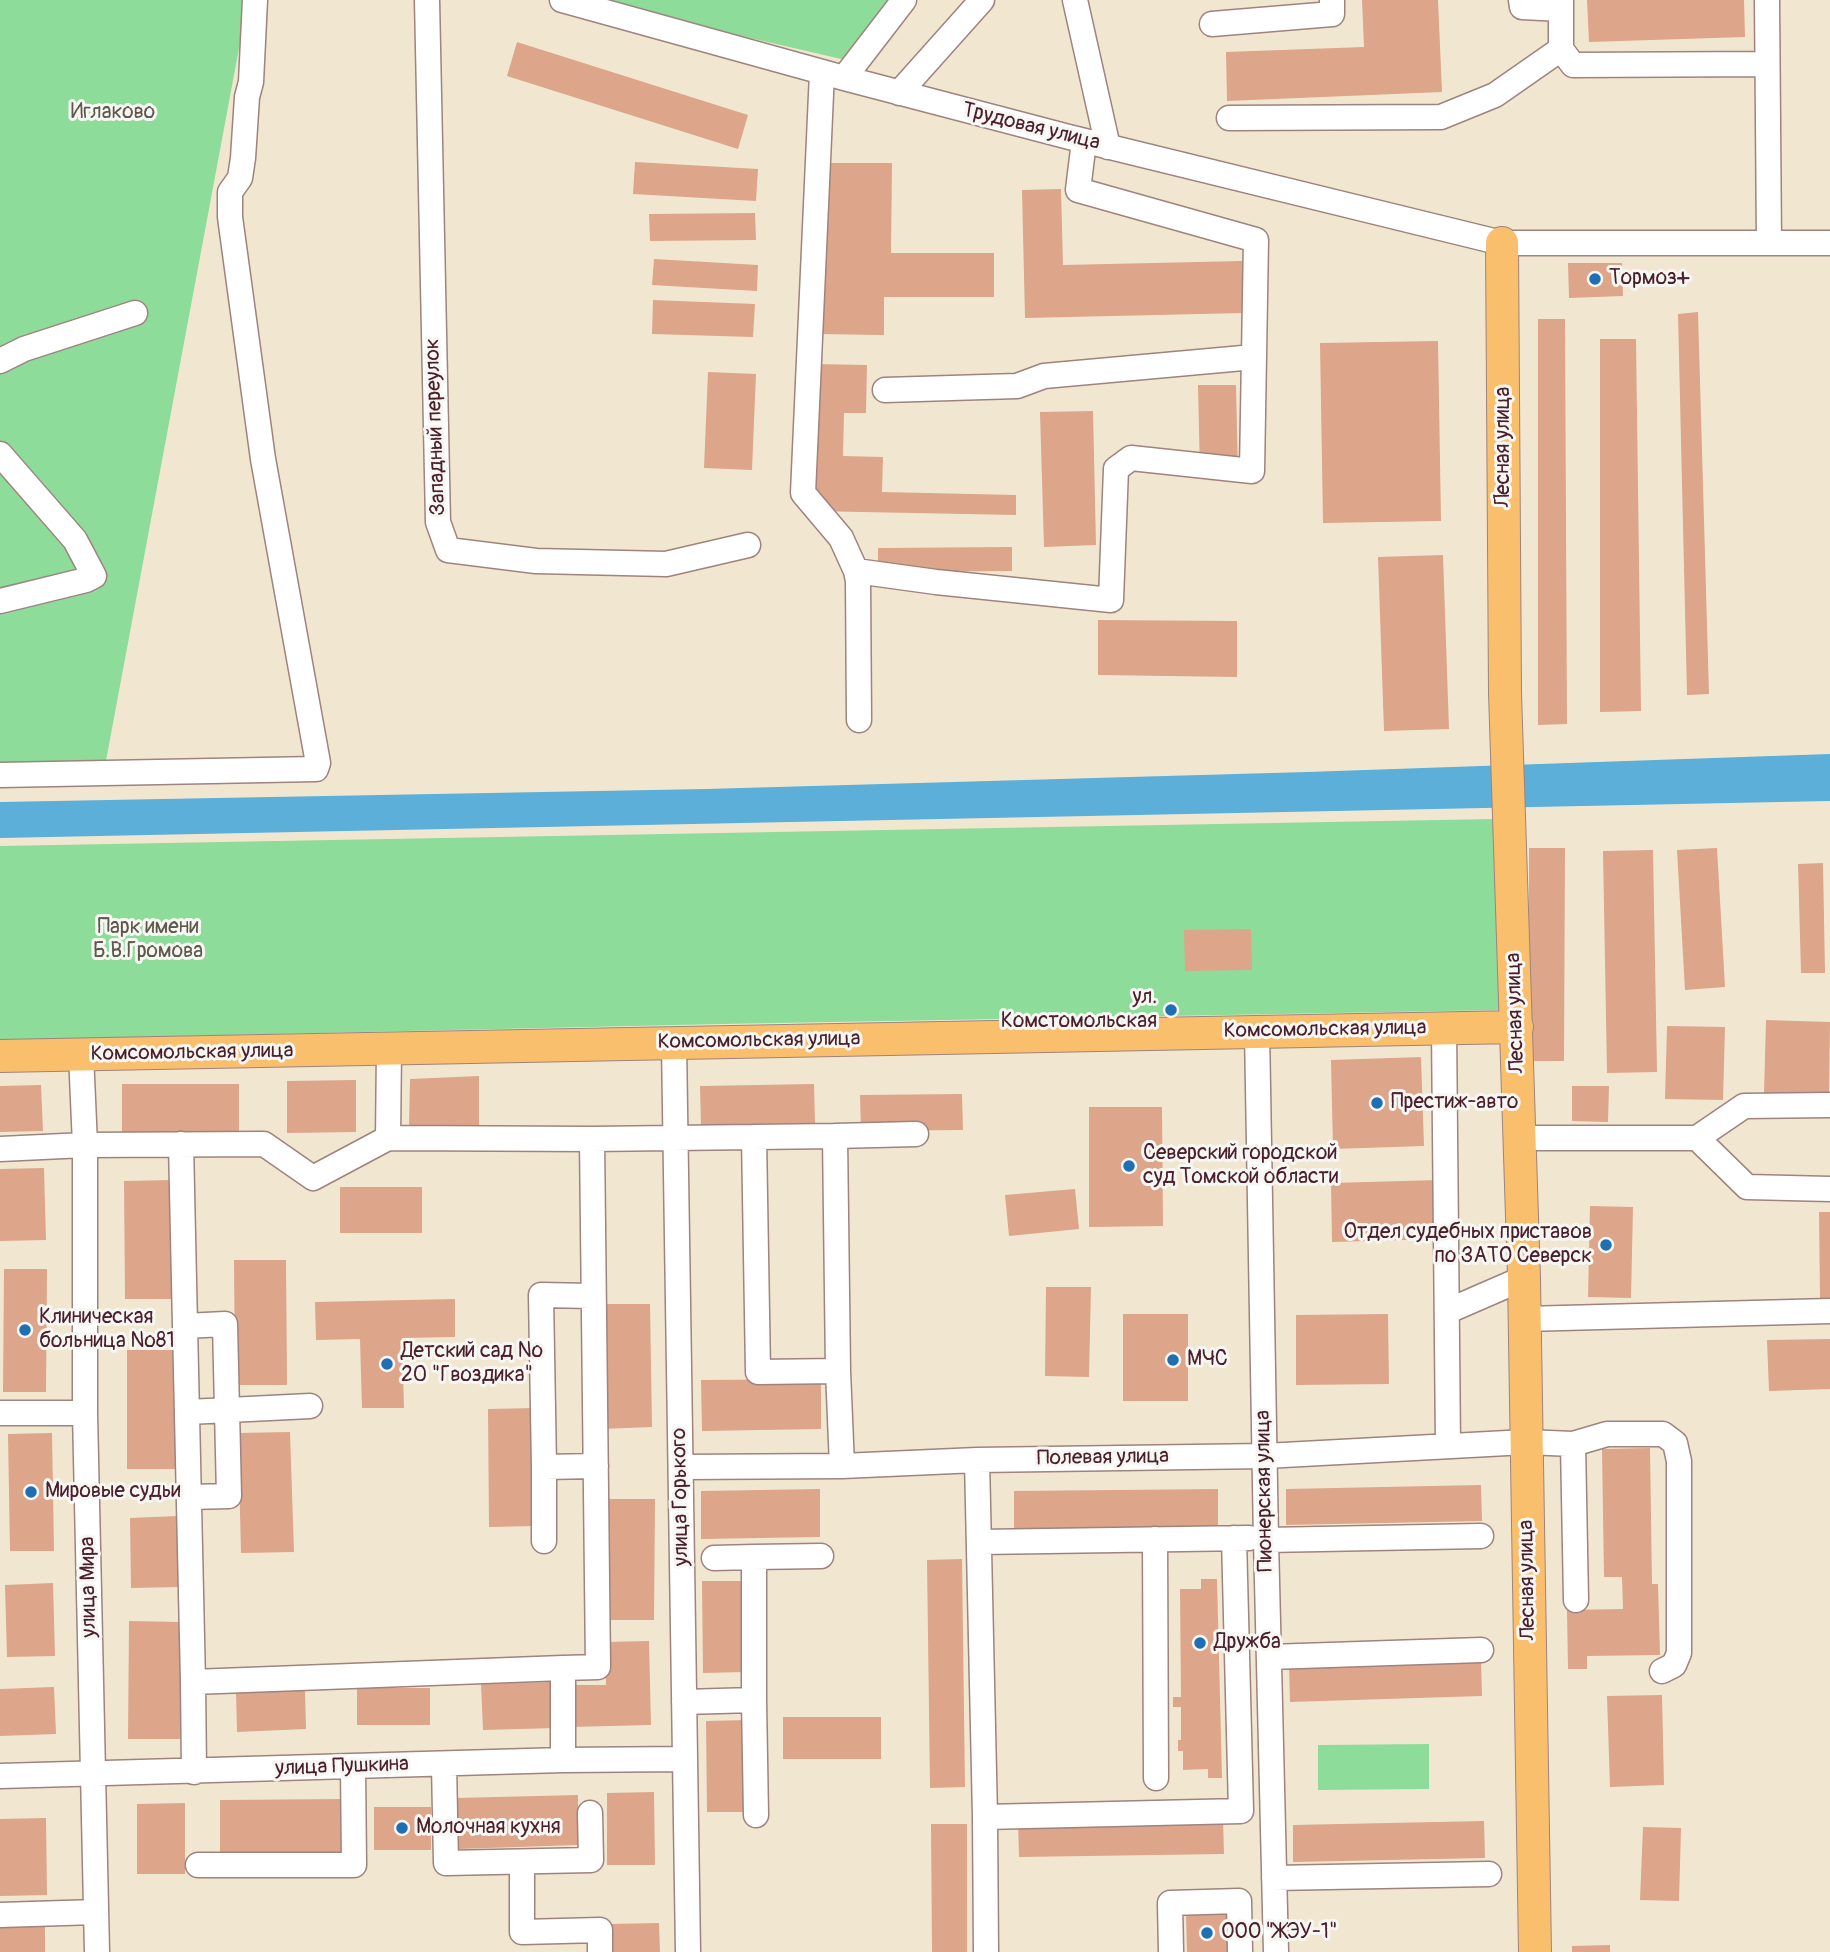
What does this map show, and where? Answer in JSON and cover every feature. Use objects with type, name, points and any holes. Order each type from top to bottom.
[{"type":"main road","name":"Лесная улица","points":[[1503,243],[1507,737],[1524,1278],[1535,1952]]},
{"type":"main road","name":"Комсомольская улица","points":[[0,1056],[1517,1027]]},
{"type":"street","points":[[0,775],[316,768],[318,763],[263,459],[230,217],[230,192],[240,178],[243,158],[247,97],[251,82],[255,0]]},
{"type":"street","name":"Западный переулок","points":[[427,0],[438,522],[448,550],[536,561],[666,564],[748,545]]},
{"type":"street","name":"Трудовая улица","points":[[562,0],[619,7],[833,75],[899,93],[1503,243],[1830,243]]},
{"type":"street","points":[[859,720],[856,570],[841,538],[803,493],[833,75],[904,0]]},
{"type":"street","points":[[899,93],[982,0]]},
{"type":"street","points":[[856,570],[936,582],[1111,600],[1116,469],[1131,458],[1252,471],[1256,240],[1078,190],[1096,144],[1075,0]]},
{"type":"street","points":[[1212,24],[1332,14],[1332,0]]},
{"type":"street","points":[[1521,0],[1522,7],[1560,5],[1561,49],[1573,65],[1767,64]]},
{"type":"street","points":[[1766,0],[1769,243]]},
{"type":"street","points":[[1229,118],[1441,117],[1494,94],[1561,49]]},
{"type":"street","points":[[0,361],[24,349],[135,313]]},
{"type":"street","points":[[885,390],[1017,386],[1045,376],[1254,357]]},
{"type":"street","points":[[0,454],[75,540],[94,576],[0,601]]},
{"type":"street","points":[[1444,1028],[1448,1446]]},
{"type":"street","name":"Пионерская улица","points":[[1257,1031],[1276,1952]]},
{"type":"street","name":"улица Горького","points":[[674,1043],[688,1952]]},
{"type":"street","points":[[387,1138],[389,1050]]},
{"type":"street","name":"улица Мира","points":[[81,1054],[85,1145],[85,1413],[97,1952]]},
{"type":"street","points":[[1520,1138],[1697,1138],[1744,1106],[1830,1105]]},
{"type":"street","points":[[0,1149],[85,1145],[264,1144],[313,1178],[387,1138],[592,1139],[916,1134]]},
{"type":"street","points":[[835,1136],[842,1466]]},
{"type":"street","points":[[754,1137],[758,1372],[838,1371]]},
{"type":"street","points":[[1697,1138],[1747,1187],[1830,1189]]},
{"type":"street","points":[[193,1682],[598,1667],[592,1139]]},
{"type":"street","points":[[181,1144],[194,1772]]},
{"type":"street","points":[[1448,1311],[1524,1278]]},
{"type":"street","points":[[544,1541],[541,1296],[592,1296]]},
{"type":"street","points":[[1524,1319],[1830,1311]]},
{"type":"street","points":[[185,1326],[225,1324],[229,1496],[190,1497]]},
{"type":"street","points":[[188,1412],[310,1406]]},
{"type":"street","points":[[0,1413],[85,1413]]},
{"type":"street","name":"Полевая улица","points":[[681,1467],[1265,1456],[1526,1442],[1573,1444],[1607,1434],[1663,1434],[1675,1443],[1679,1461],[1679,1653],[1674,1665],[1662,1671]]},
{"type":"street","points":[[1573,1444],[1576,1600]]},
{"type":"street","points":[[977,1460],[986,1952]]},
{"type":"street","points":[[544,1468],[596,1466]]},
{"type":"street","points":[[980,1542],[1481,1536]]},
{"type":"street","points":[[985,1817],[1241,1811],[1234,1538]]},
{"type":"street","points":[[1155,1539],[1156,1778]]},
{"type":"street","points":[[714,1558],[821,1556]]},
{"type":"street","points":[[754,1557],[756,1815]]},
{"type":"street","points":[[1269,1657],[1481,1650]]},
{"type":"street","points":[[563,1668],[563,1760]]},
{"type":"street","points":[[684,1702],[754,1700]]},
{"type":"street","name":"улица Пушкина","points":[[0,1776],[685,1759]]},
{"type":"street","points":[[444,1764],[446,1863],[590,1860],[590,1813]]},
{"type":"street","points":[[198,1865],[354,1865],[353,1767]]},
{"type":"street","points":[[523,1862],[522,1942],[600,1930],[600,1952]]},
{"type":"street","points":[[1274,1878],[1489,1874]]},
{"type":"street","points":[[1171,1952],[1170,1903],[1239,1901],[1240,1952]]},
{"type":"street","points":[[0,1915],[96,1912]]},
{"type":"green space","name":"Иглаково","points":[[0,0],[248,0],[105,766],[0,765]]},
{"type":"green space","points":[[585,0],[909,0],[863,64]]},
{"type":"green space","name":"Парк имени Б.В.Громова","points":[[1494,819],[1501,1010],[0,1040],[0,846]]},
{"type":"green space","points":[[1429,1744],[1429,1789],[1318,1790],[1318,1745]]},
{"type":"water","points":[[1830,754],[1830,801],[0,838],[0,802],[706,789]]},
{"type":"building","points":[[1362,0],[1438,0],[1442,92],[1227,101],[1226,52],[1364,47]]},
{"type":"building","points":[[1587,0],[1744,0],[1745,37],[1589,42]]},
{"type":"building","points":[[517,42],[748,115],[738,149],[507,76]]},
{"type":"building","points":[[635,162],[758,169],[756,201],[633,194]]},
{"type":"building","points":[[816,163],[892,163],[891,253],[994,253],[994,297],[884,297],[884,335],[816,334]]},
{"type":"building","points":[[1061,189],[1063,265],[1242,261],[1244,313],[1025,318],[1022,190]]},
{"type":"building","points":[[755,213],[756,240],[650,241],[649,214]]},
{"type":"building","points":[[654,259],[758,265],[757,291],[652,285]]},
{"type":"building","name":"Тормоз+","points":[[1568,263],[1622,263],[1623,296],[1569,298]]},
{"type":"building","points":[[653,300],[755,304],[753,337],[652,334]]},
{"type":"building","points":[[1698,312],[1709,694],[1687,695],[1678,314]]},
{"type":"building","points":[[1538,319],[1565,319],[1567,724],[1538,725]]},
{"type":"building","points":[[1600,339],[1636,339],[1641,711],[1600,712]]},
{"type":"building","points":[[1438,341],[1441,521],[1323,523],[1320,343]]},
{"type":"building","points":[[814,364],[867,365],[866,413],[844,413],[843,456],[883,457],[882,492],[1016,495],[1016,515],[811,511]]},
{"type":"building","points":[[708,372],[756,374],[752,470],[704,468]]},
{"type":"building","points":[[1198,385],[1236,385],[1238,473],[1200,474]]},
{"type":"building","points":[[1093,411],[1096,545],[1044,547],[1040,412]]},
{"type":"building","points":[[1012,547],[1012,571],[878,572],[878,548]]},
{"type":"building","points":[[1443,555],[1449,729],[1384,731],[1378,557]]},
{"type":"building","points":[[1098,620],[1237,621],[1237,677],[1098,675]]},
{"type":"building","points":[[1529,848],[1565,848],[1564,1061],[1529,1061]]},
{"type":"building","points":[[1717,848],[1725,987],[1685,990],[1677,850]]},
{"type":"building","points":[[1653,850],[1657,1072],[1607,1073],[1603,851]]},
{"type":"building","points":[[1823,863],[1825,973],[1801,973],[1798,864]]},
{"type":"building","points":[[1251,929],[1252,970],[1185,971],[1184,930]]},
{"type":"building","points":[[1766,1020],[1830,1022],[1829,1095],[1764,1093]]},
{"type":"building","points":[[1667,1026],[1725,1027],[1723,1100],[1665,1099]]},
{"type":"building","name":"Престиж-авто","points":[[1421,1057],[1424,1146],[1333,1149],[1331,1060]]},
{"type":"building","points":[[479,1076],[479,1125],[409,1127],[410,1079]]},
{"type":"building","points":[[356,1080],[356,1132],[287,1133],[287,1081]]},
{"type":"building","points":[[122,1084],[239,1084],[239,1133],[122,1132]]},
{"type":"building","points":[[814,1084],[815,1123],[701,1125],[700,1086]]},
{"type":"building","points":[[41,1085],[43,1131],[0,1132],[0,1086]]},
{"type":"building","points":[[1572,1086],[1609,1086],[1608,1122],[1572,1121]]},
{"type":"building","points":[[962,1094],[963,1130],[861,1131],[860,1095]]},
{"type":"building","points":[[1089,1107],[1162,1107],[1163,1226],[1089,1227]]},
{"type":"building","points":[[44,1168],[46,1240],[0,1241],[0,1169]]},
{"type":"building","points":[[173,1180],[173,1299],[125,1299],[124,1181]]},
{"type":"building","points":[[1439,1180],[1440,1239],[1332,1242],[1331,1183]]},
{"type":"building","points":[[340,1187],[422,1187],[422,1233],[340,1233]]},
{"type":"building","points":[[1075,1189],[1079,1229],[1009,1236],[1005,1195]]},
{"type":"building","points":[[1590,1206],[1633,1207],[1631,1298],[1588,1297]]},
{"type":"building","points":[[1819,1212],[1830,1212],[1830,1299],[1820,1299]]},
{"type":"building","points":[[234,1260],[286,1260],[287,1385],[235,1385]]},
{"type":"building","name":"Клиническая больница №81","points":[[4,1269],[47,1269],[46,1392],[3,1392]]},
{"type":"building","points":[[1046,1287],[1091,1287],[1089,1377],[1045,1376]]},
{"type":"building","points":[[455,1299],[455,1337],[402,1338],[404,1408],[362,1408],[360,1339],[316,1340],[315,1302]]},
{"type":"building","points":[[598,1304],[650,1304],[652,1427],[601,1429]]},
{"type":"building","points":[[1123,1314],[1188,1314],[1188,1401],[1123,1401]]},
{"type":"building","points":[[1388,1314],[1389,1384],[1296,1385],[1296,1315]]},
{"type":"building","points":[[1830,1339],[1830,1389],[1769,1391],[1767,1340]]},
{"type":"building","points":[[127,1350],[175,1350],[175,1469],[127,1469]]},
{"type":"building","points":[[821,1379],[821,1429],[702,1431],[701,1380]]},
{"type":"building","points":[[536,1408],[537,1526],[489,1527],[488,1409]]},
{"type":"building","points":[[290,1432],[294,1552],[241,1553],[238,1433]]},
{"type":"building","name":"Мировые судьи","points":[[52,1433],[54,1551],[10,1551],[8,1434]]},
{"type":"building","points":[[1650,1448],[1652,1584],[1658,1584],[1660,1655],[1587,1656],[1587,1669],[1568,1669],[1567,1610],[1623,1609],[1622,1577],[1604,1577],[1602,1449]]},
{"type":"building","points":[[1481,1485],[1482,1521],[1286,1525],[1286,1489]]},
{"type":"building","points":[[820,1489],[820,1537],[701,1539],[701,1491]]},
{"type":"building","points":[[1218,1489],[1218,1527],[1014,1530],[1014,1491]]},
{"type":"building","points":[[602,1499],[655,1499],[654,1620],[601,1620]]},
{"type":"building","points":[[178,1516],[180,1587],[131,1588],[130,1518]]},
{"type":"building","points":[[962,1559],[965,1787],[930,1788],[927,1560]]},
{"type":"building","name":"Дружба","points":[[1201,1579],[1217,1579],[1222,1778],[1208,1778],[1208,1769],[1183,1770],[1183,1751],[1178,1751],[1178,1740],[1181,1740],[1181,1707],[1173,1707],[1173,1697],[1181,1697],[1180,1589],[1201,1589]]},
{"type":"building","points":[[702,1581],[745,1581],[746,1672],[703,1673]]},
{"type":"building","points":[[53,1583],[55,1656],[7,1657],[5,1585]]},
{"type":"building","points":[[129,1621],[181,1622],[180,1739],[128,1739]]},
{"type":"building","points":[[649,1641],[651,1725],[569,1727],[568,1685],[606,1685],[605,1642]]},
{"type":"building","points":[[1481,1658],[1482,1696],[1290,1702],[1289,1664]]},
{"type":"building","points":[[553,1682],[555,1728],[483,1730],[481,1684]]},
{"type":"building","points":[[54,1687],[56,1734],[0,1736],[0,1689]]},
{"type":"building","points":[[357,1688],[430,1688],[430,1725],[357,1725]]},
{"type":"building","points":[[305,1689],[306,1729],[237,1732],[236,1691]]},
{"type":"building","points":[[1662,1695],[1664,1785],[1610,1787],[1607,1696]]},
{"type":"building","points":[[783,1717],[881,1717],[881,1759],[783,1759]]},
{"type":"building","points":[[748,1720],[750,1812],[707,1812],[706,1721]]},
{"type":"building","points":[[654,1792],[655,1865],[607,1865],[607,1793]]},
{"type":"building","points":[[578,1795],[578,1845],[457,1849],[456,1798]]},
{"type":"building","points":[[342,1799],[343,1852],[220,1852],[220,1800]]},
{"type":"building","points":[[185,1803],[185,1874],[137,1874],[137,1804]]},
{"type":"building","name":"Молочная кухня","points":[[374,1807],[431,1807],[431,1850],[374,1850]]},
{"type":"building","points":[[46,1818],[47,1895],[0,1896],[0,1819]]},
{"type":"building","points":[[1223,1818],[1224,1854],[1019,1857],[1018,1821]]},
{"type":"building","points":[[1484,1821],[1485,1858],[1293,1862],[1293,1825]]},
{"type":"building","points":[[931,1824],[967,1824],[967,1952],[932,1952]]},
{"type":"building","points":[[1643,1827],[1681,1828],[1679,1901],[1640,1900]]},
{"type":"building","name":"ООО \"ЖЭУ-1\"","points":[[1227,1913],[1228,1952],[1187,1952],[1186,1914]]},
{"type":"building","points":[[659,1923],[660,1952],[609,1952],[609,1924]]},
{"type":"building","points":[[45,1925],[45,1952],[0,1952],[0,1926]]},
{"type":"building","points":[[1610,1945],[1610,1952],[1572,1952],[1572,1946]]},
{"type":"place","name":"Тормоз+","points":[[1595,279]]},
{"type":"place","name":"ул. Комстомольская","points":[[1171,1010]]},
{"type":"place","name":"Престиж-авто","points":[[1377,1103]]},
{"type":"place","name":"Северский городской суд Томской области","points":[[1129,1166]]},
{"type":"place","name":"Отдел судебных приставов по ЗАТО Северск","points":[[1606,1245]]},
{"type":"place","name":"Клиническая больница №81","points":[[25,1330]]},
{"type":"place","name":"МЧС","points":[[1173,1360]]},
{"type":"place","name":"Детский сад № 20 \"Гвоздика\"","points":[[387,1364]]},
{"type":"place","name":"Мировые судьи","points":[[31,1492]]},
{"type":"place","name":"Дружба","points":[[1200,1643]]},
{"type":"place","name":"Молочная кухня","points":[[402,1828]]},
{"type":"place","name":"ООО \"ЖЭУ-1\"","points":[[1207,1933]]}]
